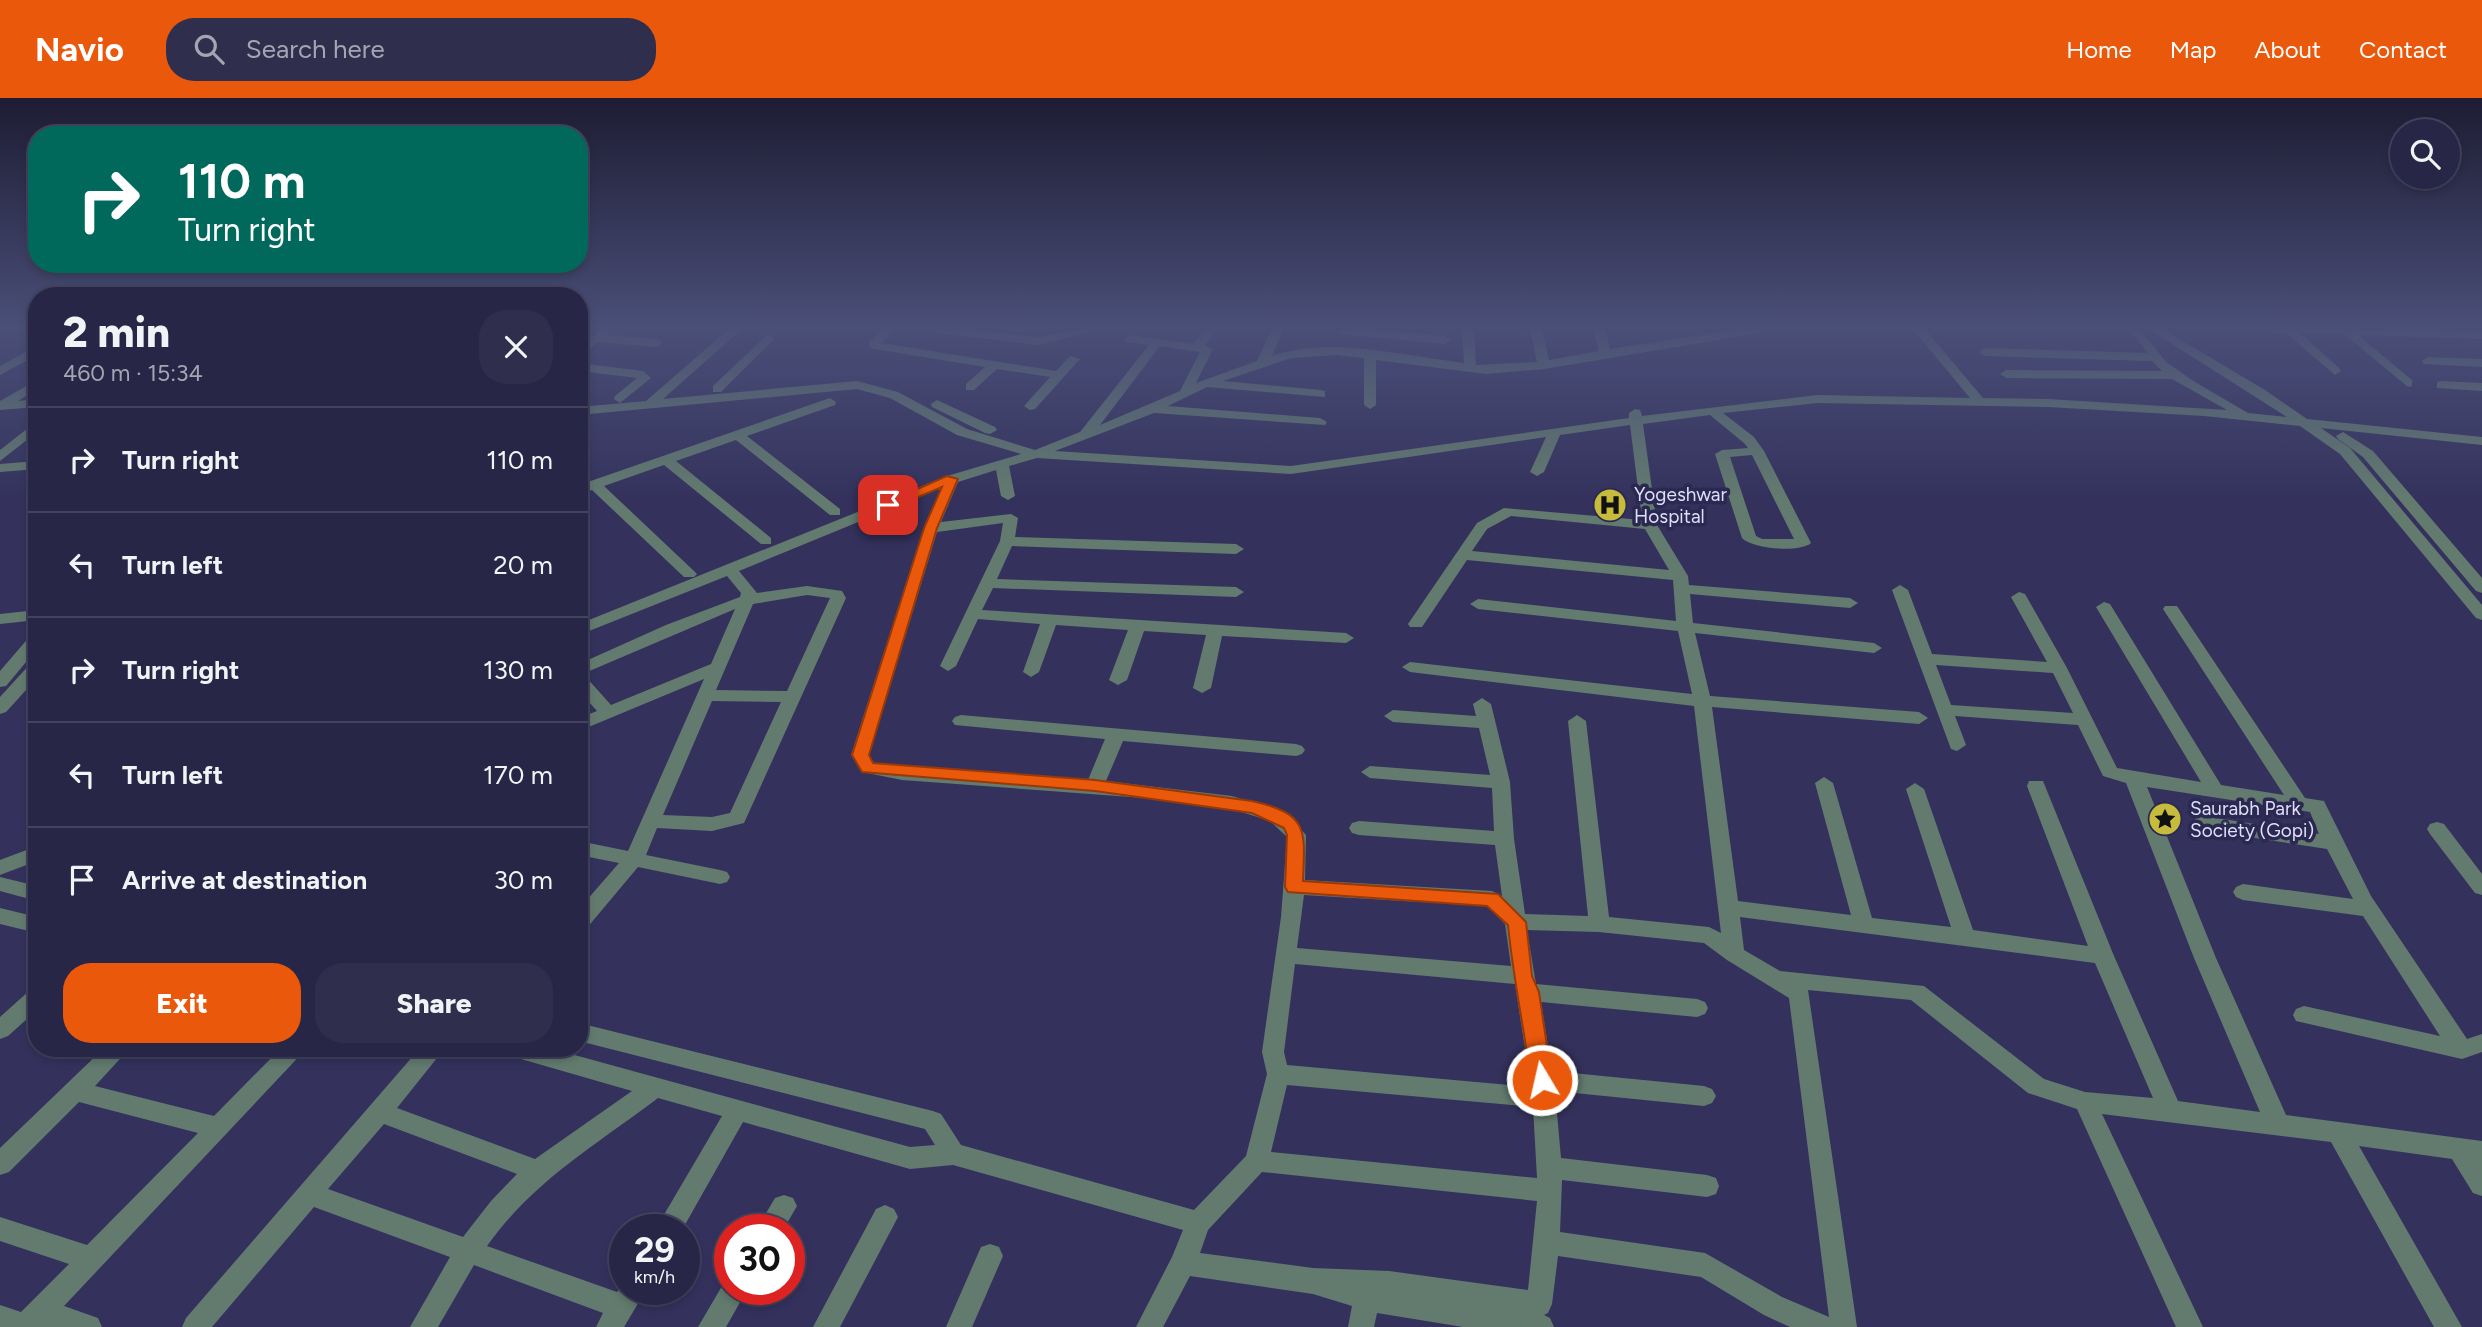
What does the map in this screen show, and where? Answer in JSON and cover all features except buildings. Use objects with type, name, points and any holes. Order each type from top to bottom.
[{"type":"street","points":[[620,399],[639,385]]},
{"type":"street","points":[[655,399],[671,385]]},
{"type":"street","points":[[716,389],[720,385]]},
{"type":"street","points":[[588,410],[716,389],[757,385]]},
{"type":"street","points":[[896,385],[1002,435],[1056,446],[1289,461],[1636,418],[1817,399],[1976,397],[2308,419],[2482,435]]},
{"type":"street","points":[[1030,406],[1049,385]]},
{"type":"street","points":[[1084,436],[1123,385]]},
{"type":"street","points":[[1185,393],[1189,385]]},
{"type":"street","points":[[588,626],[952,479],[1036,454],[1084,436],[1152,409],[1201,385]]},
{"type":"street","points":[[1231,385],[1321,394]]},
{"type":"street","points":[[1370,385],[1370,405]]},
{"type":"street","points":[[1966,385],[1976,397]]},
{"type":"street","points":[[2194,385],[2245,415]]},
{"type":"street","points":[[2251,385],[2368,454],[2482,587]]},
{"type":"street","points":[[2259,385],[2308,419],[2354,460],[2482,615]]},
{"type":"street","points":[[2448,385],[2482,387]]},
{"type":"street","points":[[588,402],[827,386],[863,386],[894,395],[971,435],[1036,454],[1220,472],[1291,470],[1374,451],[1554,433],[1774,393],[1976,397],[2231,407],[2482,441]]},
{"type":"street","points":[[0,406],[28,389]]},
{"type":"street","points":[[588,487],[830,402]]},
{"type":"street","points":[[0,406],[28,404]]},
{"type":"street","points":[[1152,409],[1320,422]]},
{"type":"street","points":[[1712,410],[1757,451],[1804,543],[1759,543],[1749,538],[1721,454],[1757,451]]},
{"type":"street","points":[[1636,418],[1650,525],[1680,582],[1685,626],[1702,701],[1734,954]]},
{"type":"street","points":[[0,457],[28,433]]},
{"type":"street","points":[[1537,472],[1554,433]]},
{"type":"street","points":[[738,435],[835,512]]},
{"type":"street","points":[[667,460],[766,541]]},
{"type":"street","points":[[1002,464],[1008,496]]},
{"type":"street","points":[[0,468],[28,466]]},
{"type":"street","points":[[0,477],[28,475]]},
{"type":"street","points":[[952,479],[931,528],[860,755],[863,762],[876,771],[1095,785],[1269,811],[1291,824],[1296,835],[1294,887],[1273,1052],[1278,1074],[1257,1161],[1198,1223],[1183,1263],[1150,1327]]},
{"type":"street","points":[[595,485],[689,574]]},
{"type":"street","points":[[1416,624],[1487,522],[1509,510],[1650,525]]},
{"type":"street","points":[[931,528],[1011,518],[1007,541],[948,666]]},
{"type":"street","points":[[1007,541],[1236,549]]},
{"type":"street","points":[[1462,555],[1850,603]]},
{"type":"street","points":[[588,913],[634,859],[748,598],[749,592],[729,569]]},
{"type":"street","points":[[989,583],[1236,592]]},
{"type":"street","points":[[588,666],[748,598],[797,590],[836,594],[838,598],[737,818],[712,824],[650,821]]},
{"type":"street","points":[[1900,590],[1928,659],[1957,745]]},
{"type":"street","points":[[2019,597],[2059,668],[2110,772],[2134,779],[2317,806],[2331,843],[2368,909],[2472,1046]]},
{"type":"street","points":[[1478,604],[1874,648]]},
{"type":"street","points":[[2104,607],[2217,792]]},
{"type":"street","points":[[2171,609],[2300,805]]},
{"type":"street","points":[[971,614],[1346,638]]},
{"type":"street","points":[[0,619],[28,616]]},
{"type":"street","points":[[1031,672],[1049,621]]},
{"type":"street","points":[[1118,680],[1138,624]]},
{"type":"street","points":[[1202,688],[1215,631]]},
{"type":"street","points":[[0,682],[28,649]]},
{"type":"street","points":[[1928,659],[2059,668]]},
{"type":"street","points":[[588,721],[718,667]]},
{"type":"street","points":[[1410,667],[1702,701],[1919,718]]},
{"type":"street","points":[[0,708],[28,684]]},
{"type":"street","points":[[588,690],[609,713]]},
{"type":"street","points":[[705,695],[793,698]]},
{"type":"street","points":[[1945,710],[2085,720]]},
{"type":"street","points":[[1393,716],[1484,714],[1501,782],[1504,839],[1543,1089],[1551,1180],[1550,1243],[1539,1319]]},
{"type":"street","points":[[961,721],[1296,750]]},
{"type":"street","points":[[1577,721],[1599,924]]},
{"type":"street","points":[[1095,785],[1116,735]]},
{"type":"street","points":[[1370,772],[1501,782]]},
{"type":"street","points":[[2134,779],[2205,957],[2278,1125]]},
{"type":"street","points":[[1824,783],[1864,925]]},
{"type":"street","points":[[2036,786],[2103,956],[2170,1110]]},
{"type":"street","points":[[1915,789],[1965,937]]},
{"type":"street","points":[[2203,823],[2331,843]]},
{"type":"street","points":[[1360,828],[1504,839]]},
{"type":"street","points":[[2437,829],[2482,888]]},
{"type":"street","points":[[588,850],[720,877]]},
{"type":"street","points":[[0,868],[28,857]]},
{"type":"street","points":[[0,884],[28,892]]},
{"type":"street","points":[[1294,887],[1492,899],[1517,922],[1599,924],[1709,935],[1734,954],[1799,993],[1844,1327]]},
{"type":"street","points":[[2244,892],[2368,909]]},
{"type":"street","points":[[1730,908],[2103,956]]},
{"type":"street","points":[[0,916],[28,923]]},
{"type":"street","points":[[1285,955],[1697,1008]]},
{"type":"street","points":[[1777,979],[1916,992],[2036,1086],[2085,1102],[2170,1110],[2340,1135],[2471,1150],[2482,1185]]},
{"type":"street","points":[[0,1030],[28,1005]]},
{"type":"street","points":[[2304,1015],[2472,1046]]},
{"type":"street","points":[[588,1034],[933,1121],[953,1154]]},
{"type":"street","points":[[0,1164],[110,1057]]},
{"type":"street","points":[[30,1322],[287,1057]]},
{"type":"street","points":[[195,1327],[426,1057]]},
{"type":"street","points":[[547,1057],[910,1158],[953,1154],[1198,1223]]},
{"type":"street","points":[[1278,1074],[1704,1096]]},
{"type":"street","points":[[423,1327],[468,1251],[513,1193],[655,1087]]},
{"type":"street","points":[[76,1091],[219,1128]]},
{"type":"street","points":[[2085,1102],[2190,1327]]},
{"type":"street","points":[[677,1214],[737,1111]]},
{"type":"street","points":[[380,1112],[540,1171]]},
{"type":"street","points":[[2340,1135],[2449,1327]]},
{"type":"street","points":[[1257,1161],[1551,1180],[1707,1186]]},
{"type":"street","points":[[310,1194],[621,1308]]},
{"type":"street","points":[[779,1214],[784,1206]]},
{"type":"street","points":[[826,1327],[885,1217]]},
{"type":"street","points":[[0,1229],[91,1259]]},
{"type":"street","points":[[1550,1243],[1705,1265],[1773,1306],[1821,1327]]},
{"type":"street","points":[[959,1327],[990,1255]]},
{"type":"street","points":[[1183,1263],[1313,1281],[1389,1284],[1539,1319]]},
{"type":"street","points":[[1313,1281],[1367,1298],[1539,1319]]},
{"type":"street","points":[[1362,1327],[1367,1298]]},
{"type":"street","points":[[711,1327],[724,1305]]},
{"type":"street","points":[[0,1318],[89,1327]]},
{"type":"place","name":"Yogeshwar Hospital","points":[[1610,505]]},
{"type":"place","name":"Saurabh Park Society (Gopi)","points":[[2165,819]]},
{"type":"route","points":[[888,505],[952,479],[931,528],[860,755],[867,768],[876,771],[1095,785],[1252,807],[1269,811],[1291,824],[1296,835],[1294,887],[1492,899],[1517,922],[1523,976],[1529,992],[1542,1080]]}]
